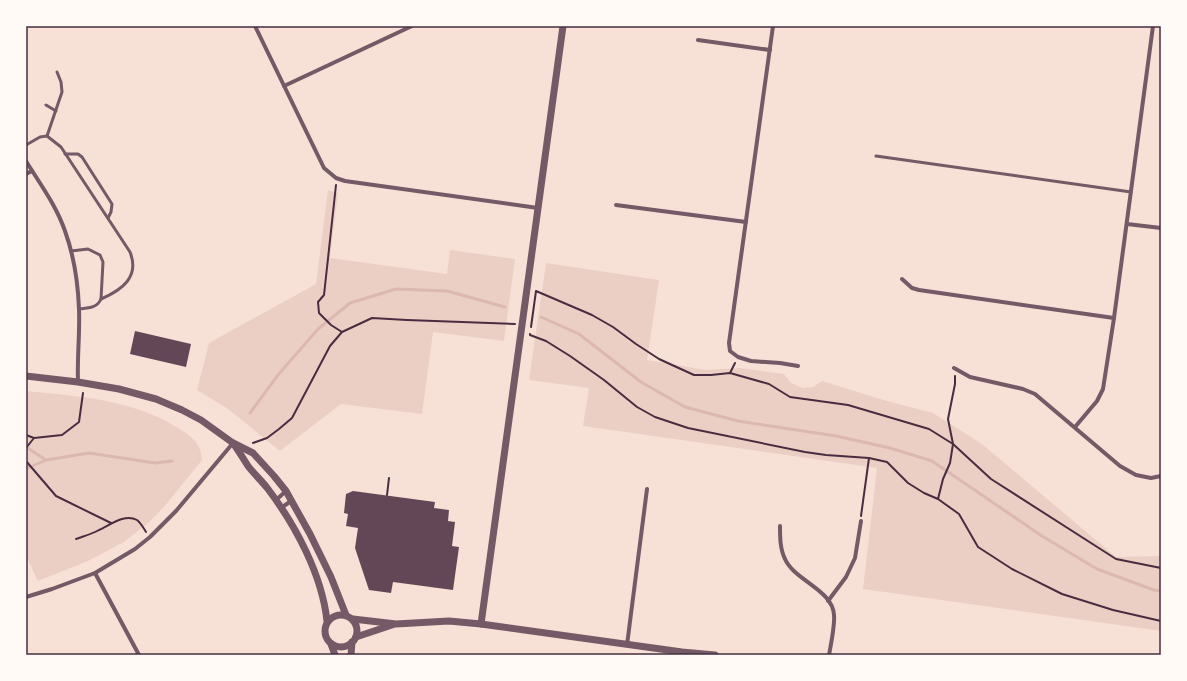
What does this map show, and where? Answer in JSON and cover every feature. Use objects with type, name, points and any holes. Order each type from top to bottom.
[{"type":"street","points":[[255,26],[324,168],[336,178],[345,181],[538,208]]},
{"type":"street","points":[[284,86],[412,26]]},
{"type":"street","points":[[481,624],[563,26]]},
{"type":"street","points":[[773,26],[729,343],[730,351],[738,357],[751,361],[798,366]]},
{"type":"street","points":[[1075,427],[1097,401],[1104,389],[1153,26]]},
{"type":"street","points":[[698,40],[770,50]]},
{"type":"street","points":[[26,161],[56,210],[72,251],[79,309],[78,382]]},
{"type":"street","points":[[26,174],[32,171]]},
{"type":"street","points":[[616,205],[746,222]]},
{"type":"street","points":[[1127,224],[1161,228]]},
{"type":"street","points":[[902,279],[912,288],[919,290],[1114,318]]},
{"type":"street","points":[[954,368],[970,377],[1023,388],[1035,394],[1120,466],[1136,475],[1151,478],[1161,476]]},
{"type":"street","points":[[26,376],[78,382],[119,389],[156,399],[201,420],[235,444],[253,453],[274,476],[292,501],[331,577],[346,615]]},
{"type":"street","points":[[235,444],[248,465],[268,488],[298,536],[313,566],[324,599],[327,621]]},
{"type":"street","points":[[26,597],[94,572],[135,549],[176,511],[235,444]]},
{"type":"street","points":[[627,644],[647,490]]},
{"type":"street","points":[[276,500],[286,491]]},
{"type":"street","points":[[281,508],[292,501]]},
{"type":"street","points":[[828,601],[846,577],[855,558],[861,521]]},
{"type":"street","points":[[780,526],[781,548],[785,560],[796,573],[818,589],[833,608],[834,616],[829,655]]},
{"type":"street","points":[[94,572],[139,655]]},
{"type":"street","points":[[351,655],[354,640],[357,628],[353,620],[346,615],[340,614],[330,618],[325,626],[325,636],[337,647],[348,646],[354,640],[396,624]]},
{"type":"street","points":[[353,620],[396,624],[449,622],[481,624],[715,655]]},
{"type":"street","points":[[332,644],[335,655]]},
{"type":"lane","points":[[47,136],[62,92],[61,82],[57,72]]},
{"type":"lane","points":[[46,105],[56,111]]},
{"type":"lane","points":[[26,145],[40,137],[47,136],[60,146],[130,252],[133,259],[133,266],[128,282],[123,287],[101,298]]},
{"type":"lane","points":[[65,154],[78,154],[82,157],[112,204],[111,212],[108,218]]},
{"type":"lane","points":[[876,156],[1131,192]]},
{"type":"lane","points":[[72,251],[88,249],[100,255],[103,262],[101,298],[99,303],[96,306],[79,309]]},
{"type":"path","points":[[336,178],[324,296],[318,302],[319,313],[331,325],[342,332]]},
{"type":"path","points":[[532,325],[536,291],[592,315],[613,327],[659,359],[694,375],[711,375],[730,372],[769,384],[790,397],[848,405],[929,429],[953,444],[991,479],[1116,559],[1161,568]]},
{"type":"path","points":[[235,444],[256,443],[267,438],[292,418],[330,346],[342,332],[372,318],[510,324]]},
{"type":"path","points":[[530,335],[546,341],[570,356],[604,380],[637,407],[655,417],[688,428],[805,452],[826,456],[869,458],[887,462],[908,483],[924,493],[938,499],[959,514],[978,546],[1012,569],[1062,594],[1113,610],[1161,621]]},
{"type":"path","points":[[730,372],[738,357]]},
{"type":"path","points":[[938,499],[943,479],[950,463],[953,444],[948,419],[955,384],[954,368]]},
{"type":"path","points":[[26,435],[34,438],[62,435],[79,422],[83,393]]},
{"type":"path","points":[[26,448],[34,438]]},
{"type":"path","points":[[861,521],[869,458]]},
{"type":"path","points":[[27,462],[56,496],[111,523]]},
{"type":"path","points":[[387,495],[389,478]]},
{"type":"path","points":[[76,539],[99,530],[111,523],[129,518],[138,521],[150,536]]},
{"type":"shaded area","points":[[328,190],[338,193],[330,258],[447,274],[450,250],[515,259],[504,341],[433,332],[422,414],[341,404],[280,451],[228,409],[197,390],[209,343],[316,284]]},
{"type":"shaded area","points":[[546,263],[659,280],[647,360],[706,370],[741,368],[784,374],[791,383],[803,388],[813,387],[822,381],[887,401],[933,413],[982,444],[1116,557],[1161,556],[1161,631],[863,589],[877,468],[583,426],[589,388],[529,380]]},
{"type":"shaded area","points":[[26,391],[102,400],[121,404],[157,417],[175,426],[193,439],[197,443],[202,460],[164,507],[149,522],[124,542],[88,561],[38,581],[26,556]]},
{"type":"building","points":[[135,331],[191,344],[186,367],[130,354]]},
{"type":"building","points":[[353,491],[435,502],[434,508],[449,510],[448,521],[455,522],[452,546],[459,547],[453,590],[393,582],[391,593],[369,590],[355,548],[358,528],[346,526],[348,514],[344,513],[346,494]]},
{"type":"waterway","points":[[250,413],[278,375],[318,329],[350,303],[396,289],[447,291],[505,307]]},
{"type":"waterway","points":[[541,317],[579,334],[641,382],[685,407],[738,421],[836,436],[890,448],[932,461],[1042,536],[1097,569],[1154,590],[1161,591]]},
{"type":"waterway","points":[[26,447],[46,460]]},
{"type":"waterway","points":[[26,469],[46,460],[89,453],[155,463],[172,461]]}]
